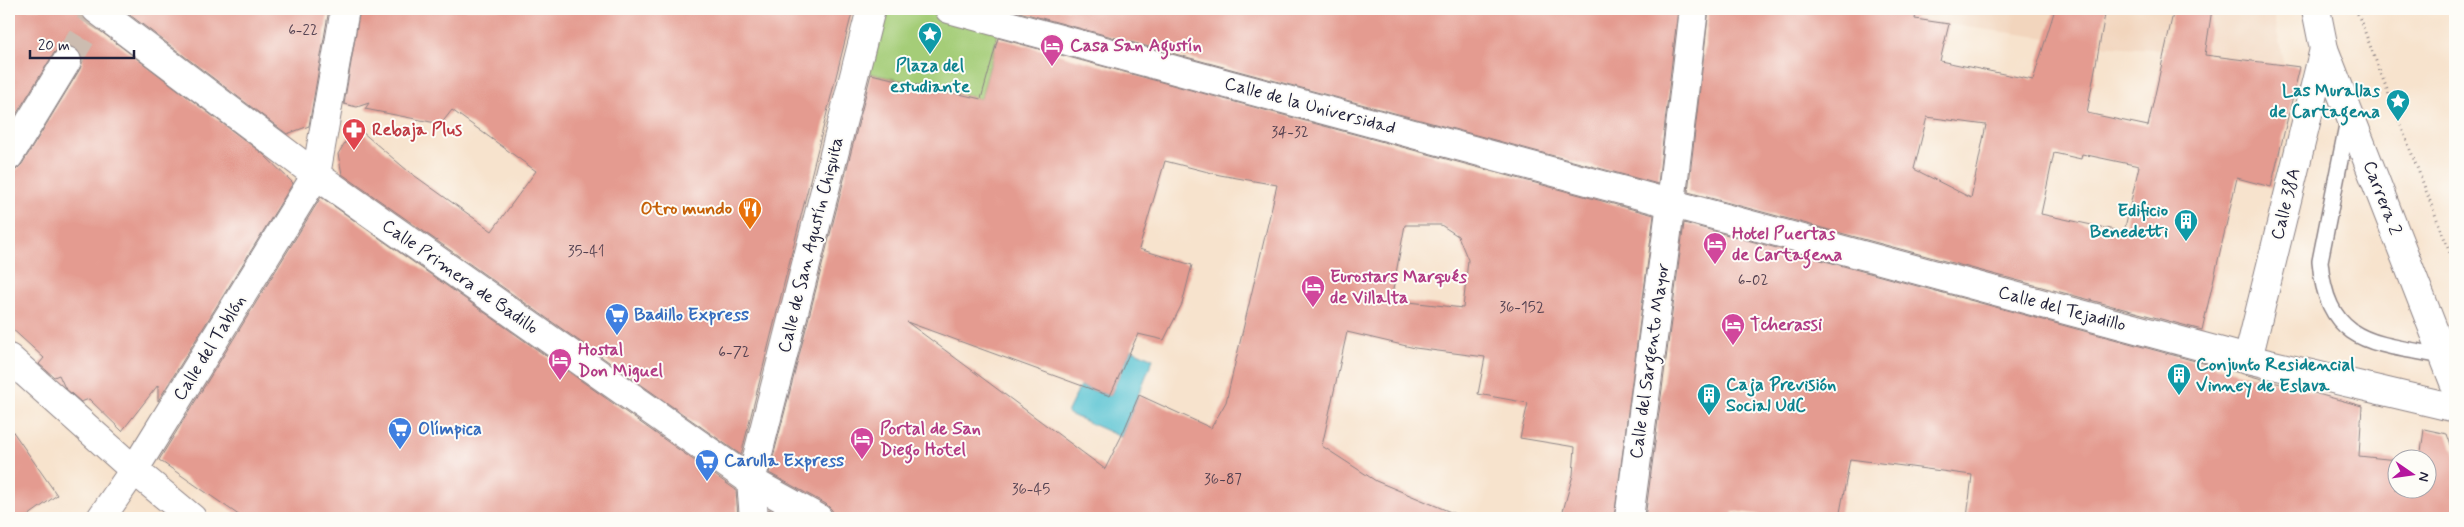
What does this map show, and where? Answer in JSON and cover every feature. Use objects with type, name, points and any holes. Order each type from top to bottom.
[{"type":"street","name":"Calle Primera de Badillo","points":[[96,9],[316,175],[751,481],[818,518]]},
{"type":"street","points":[[316,175],[345,9]]},
{"type":"street","name":"Calle de San Agustín Chiquita","points":[[754,518],[751,481],[871,9]]},
{"type":"street","name":"Calle de la Universidad","points":[[949,9],[1671,203]]},
{"type":"street","name":"Calle del Sargento Mayor","points":[[1629,518],[1671,203],[1694,9]]},
{"type":"street","name":"Carrera 2","points":[[2316,9],[2324,49],[2455,384]]},
{"type":"street","name":"Calle 38A","points":[[2248,359],[2324,49]]},
{"type":"street","points":[[9,156],[67,61]]},
{"type":"street","name":"Calle del Tablón","points":[[101,518],[134,470],[316,175]]},
{"type":"street","name":"Calle del Tejadillo","points":[[1671,203],[2248,359],[2455,408]]},
{"type":"street","points":[[9,358],[134,470],[192,518]]},
{"type":"lane","points":[[2349,114],[2320,261],[2322,284],[2328,304],[2346,327],[2360,336],[2377,343],[2443,356]]},
{"type":"path","points":[[2356,9],[2455,266]]},
{"type":"shaded area","points":[[1835,9],[2272,9],[2284,65],[2165,50],[2099,45]]},
{"type":"green space","name":"Plaza del estudiante","points":[[878,9],[930,9],[1000,27],[981,99],[864,72]]},
{"type":"water","points":[[1131,349],[1153,359],[1121,437],[1067,413],[1080,386],[1110,396]]},
{"type":"building","points":[[9,9],[81,9],[82,16],[87,21],[263,154],[293,183],[158,401],[158,385],[122,431],[89,399],[81,402],[65,388],[59,375],[54,377],[39,364],[44,358],[9,326],[9,172],[16,170],[22,164],[83,61],[75,47],[67,45],[59,48],[54,53],[9,126]]},
{"type":"building","points":[[122,9],[329,9],[309,126],[287,134]]},
{"type":"building","points":[[360,9],[853,9],[741,455],[342,174],[338,154],[355,126],[408,171],[492,231],[536,171],[452,110],[441,124],[365,109],[369,103],[357,107],[344,104]]},
{"type":"building","points":[[1008,9],[1678,9],[1658,184]]},
{"type":"building","points":[[1709,9],[1917,9],[1915,19],[1949,24],[1940,61],[2033,80],[2055,9],[2106,9],[2087,113],[2148,126],[2174,9],[2212,9],[2205,55],[2300,67],[2271,187],[2237,178],[2202,330],[1688,192]],"holes":[[[1927,117],[1986,125],[1971,198],[1914,169]],[[2054,153],[2081,159],[2082,154],[2139,166],[2124,232],[2041,214]]]},
{"type":"building","points":[[998,38],[1654,215],[1614,518],[1561,518],[1573,475],[1575,447],[1520,438],[1528,403],[1478,394],[1485,357],[1415,348],[1347,332],[1322,446],[1376,481],[1465,518],[834,518],[832,510],[826,504],[769,473],[871,74],[981,99]],"holes":[[[1165,161],[1220,175],[1277,185],[1226,402],[1211,428],[1139,395],[1105,469],[907,322],[1110,396],[1138,334],[1164,340],[1182,304],[1192,265],[1139,249]],[[1405,225],[1441,225],[1458,236],[1468,260],[1463,308],[1391,300]]]},
{"type":"building","points":[[321,197],[736,490],[738,518],[243,518],[159,460]]},
{"type":"building","points":[[1684,223],[2362,406],[2359,456],[2386,459],[2386,500],[2436,500],[2436,450],[2421,450],[2424,429],[2447,434],[2455,457],[2455,518],[1967,518],[1972,475],[1850,459],[1839,518],[1780,518],[1733,511],[1732,518],[1645,518]]},
{"type":"building","points":[[9,426],[57,495],[25,518],[9,518]]},
{"type":"building","points":[[769,509],[786,518],[769,518]]},
{"type":"tunnel","points":[[67,61],[98,10]]},
{"type":"place","name":"Plaza del estudiante","points":[[930,55]]},
{"type":"place","name":"Casa San Agustín","points":[[1052,67]]},
{"type":"place","name":"Las Murallas de Cartagena","points":[[2398,122]]},
{"type":"place","name":"Rebaja Plus","points":[[354,151]]},
{"type":"place","name":"Otro mundo","points":[[750,230]]},
{"type":"place","name":"Edificio Benedetti","points":[[2186,242]]},
{"type":"place","name":"Hotel Puertas de Cartagena","points":[[1715,265]]},
{"type":"place","name":"Eurostars Marqués de Villalta","points":[[1313,308]]},
{"type":"place","name":"Badillo Express","points":[[617,336]]},
{"type":"place","name":"Tcherassi","points":[[1733,346]]},
{"type":"place","name":"Hostal Don Miguel","points":[[560,381]]},
{"type":"place","name":"Conjunto Residencial Vinney de Eslava","points":[[2179,396]]},
{"type":"place","name":"Caja Previsión Social UdC","points":[[1709,416]]},
{"type":"place","name":"Olímpica","points":[[400,450]]},
{"type":"place","name":"Portal de San Diego Hotel","points":[[862,460]]},
{"type":"place","name":"Carulla Express","points":[[707,482]]}]
